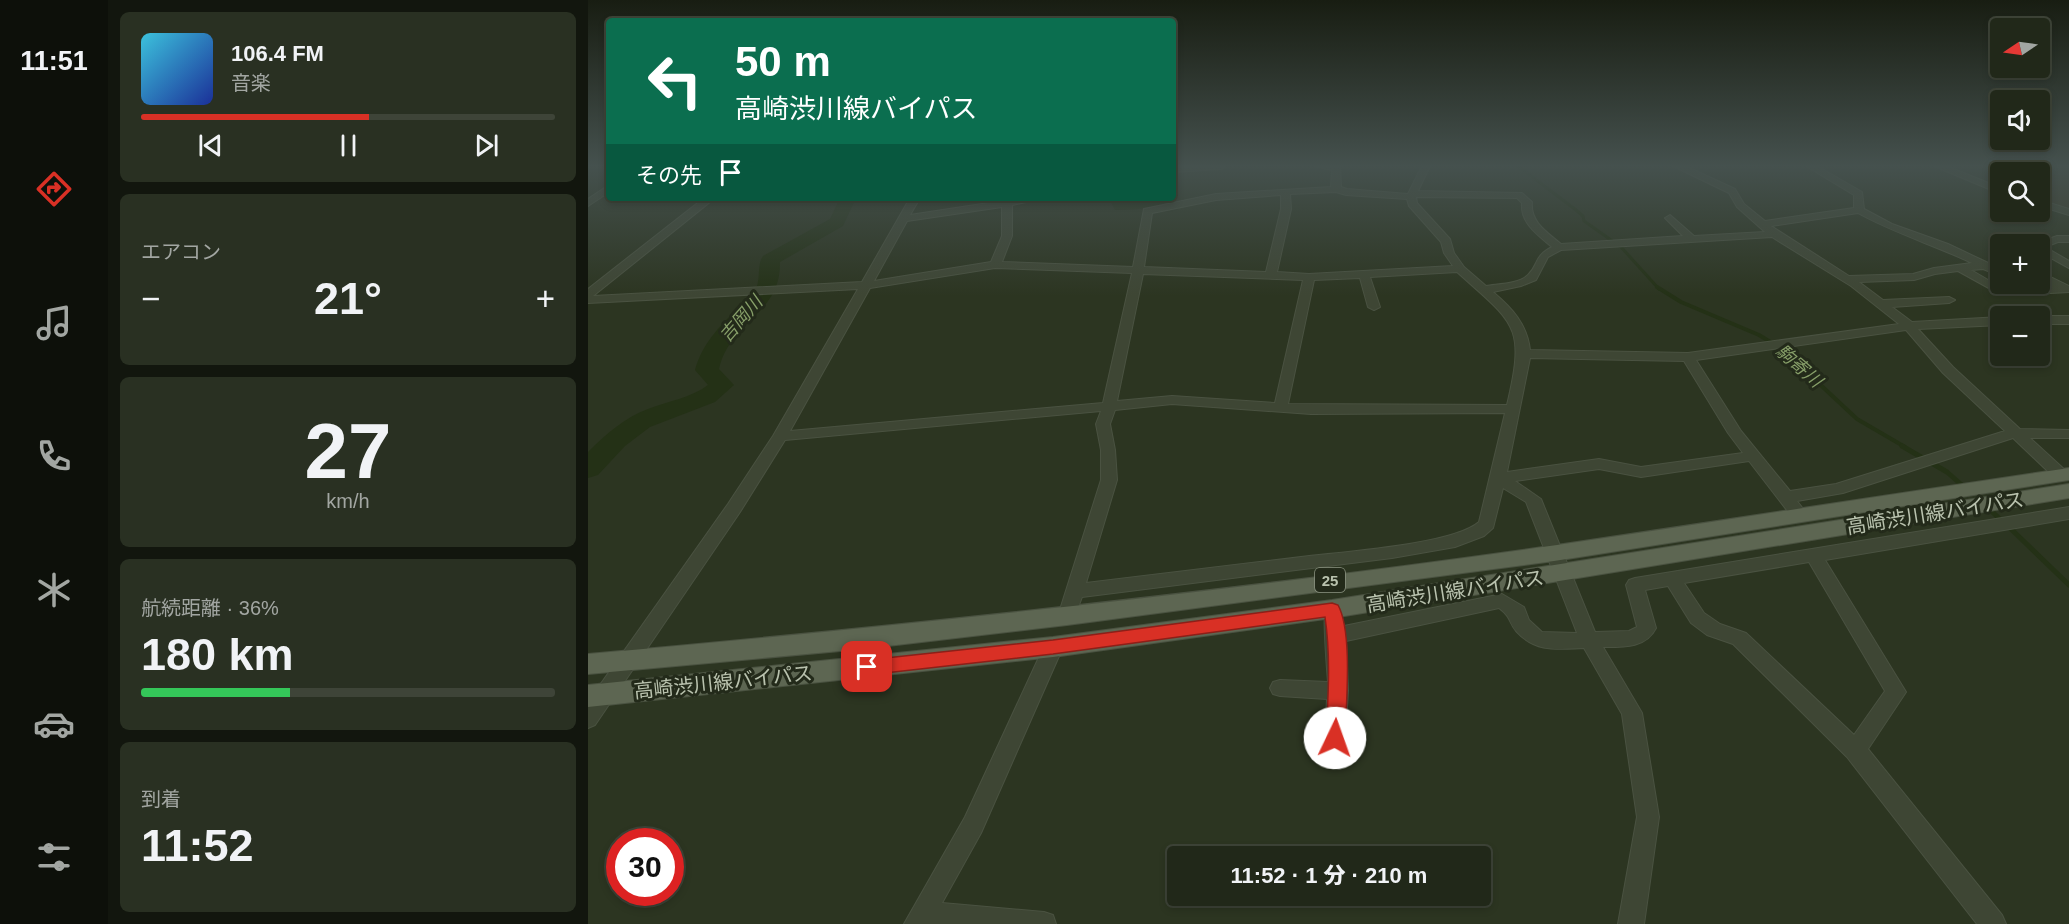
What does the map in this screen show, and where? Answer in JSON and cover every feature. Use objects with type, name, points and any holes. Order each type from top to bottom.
[{"type":"main road","name":"高崎渋川線バイパス","points":[[588,664],[862,639],[1558,564],[1793,506],[2066,480]]},
{"type":"main road","name":"高崎渋川線バイパス","points":[[597,695],[1053,647],[1332,609],[1558,564],[2066,480]]},
{"type":"street","points":[[588,295],[696,209]]},
{"type":"street","points":[[588,719],[597,695],[628,661],[780,436],[909,209]]},
{"type":"street","points":[[903,219],[967,209]]},
{"type":"street","points":[[995,265],[1007,236],[1007,209]]},
{"type":"street","points":[[1067,616],[1109,480],[1108,450],[1103,424],[1109,407],[1147,211],[1155,209]]},
{"type":"street","points":[[1271,276],[1286,209]]},
{"type":"street","points":[[1075,591],[1289,566],[1455,541],[1478,532],[1487,524],[1499,478],[1524,354],[1522,337],[1507,310],[1460,269],[1449,253],[1446,241],[1417,209]]},
{"type":"street","points":[[1526,209],[1526,214],[1532,223],[1559,248]]},
{"type":"street","points":[[1745,209],[1774,234],[1883,304],[1909,326],[1948,370],[2066,480]]},
{"type":"street","points":[[1764,224],[1859,210],[1866,211],[1889,226],[1910,232],[1990,267]]},
{"type":"street","points":[[1670,218],[1691,239]]},
{"type":"street","points":[[1483,290],[1517,284],[1532,278],[1544,255],[1559,248],[1774,234]]},
{"type":"street","points":[[2050,242],[2057,239],[2069,239]]},
{"type":"street","points":[[2050,254],[2069,266]]},
{"type":"street","points":[[588,300],[743,294],[867,285],[995,265],[1309,277],[1460,269]]},
{"type":"street","points":[[1847,279],[1914,277],[1934,271],[1990,265]]},
{"type":"street","points":[[1960,268],[1990,286]]},
{"type":"street","points":[[1364,274],[1374,307]]},
{"type":"street","points":[[1281,407],[1309,277]]},
{"type":"street","points":[[2050,280],[2067,289]]},
{"type":"street","points":[[2050,290],[2067,289]]},
{"type":"street","points":[[1883,304],[1949,300]]},
{"type":"street","points":[[2050,320],[2069,320]]},
{"type":"street","points":[[1524,354],[1688,357],[1909,326],[1990,322]]},
{"type":"street","points":[[1688,357],[1735,433],[1793,506],[1837,489],[2014,433],[2069,434]]},
{"type":"street","points":[[780,436],[1172,400],[1351,411],[1513,409]]},
{"type":"street","points":[[1499,478],[1599,464],[1641,472],[1752,456]]},
{"type":"street","points":[[1499,478],[1533,498],[1589,640],[1632,713],[1648,817],[1631,924]]},
{"type":"street","points":[[1336,636],[1364,628],[1502,601],[1518,612],[1521,624],[1537,639],[1555,641],[1630,639],[1642,634],[1647,628],[1635,585],[2069,513]]},
{"type":"street","points":[[1813,555],[1896,692],[1855,750]]},
{"type":"street","points":[[1672,578],[1697,619],[1713,632],[1739,638],[1855,750],[1993,924]]},
{"type":"street","points":[[1332,609],[1336,636],[1338,691],[1335,738]]},
{"type":"street","points":[[1044,924],[921,919],[973,825],[1053,647]]},
{"type":"street","points":[[1280,688],[1338,691]]},
{"type":"waterway","name":"吉岡川","points":[[588,469],[601,454],[632,427],[658,413],[706,397],[722,385],[707,370],[710,358],[723,335],[764,294],[770,278],[770,260],[837,222],[843,209]]},
{"type":"waterway","name":"駒寄川","points":[[1575,209],[1583,216],[1584,221],[1621,247],[1657,287]]},
{"type":"waterway","name":"駒寄川","points":[[1657,287],[1681,302],[1759,335],[1782,349],[1857,419],[1905,447]]},
{"type":"waterway","name":"駒寄川","points":[[1902,446],[1947,472],[1964,487]]},
{"type":"waterway","name":"駒寄川","points":[[1988,508],[2002,521]]},
{"type":"waterway","name":"駒寄川","points":[[2008,526],[2069,585]]},
{"type":"route","points":[[867,667],[1053,647],[1332,609],[1336,636],[1338,691],[1335,738]]}]
